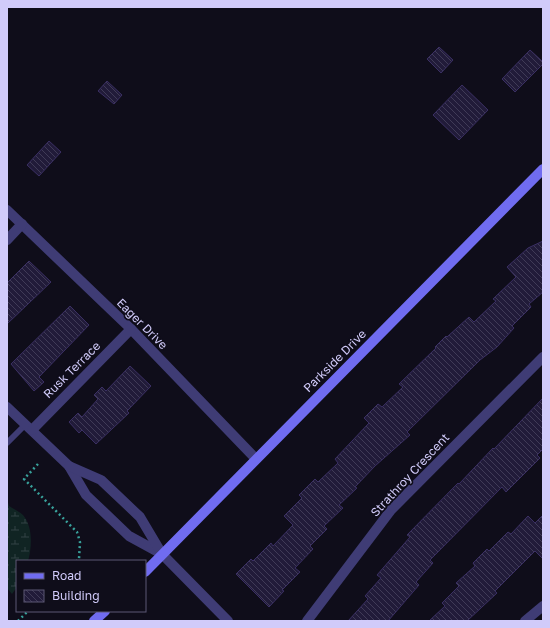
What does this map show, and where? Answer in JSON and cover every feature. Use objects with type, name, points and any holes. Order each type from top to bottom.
[{"type":"main road","name":"Parkside Drive","points":[[146,571],[543,169]]},
{"type":"main road","points":[[94,621],[103,612]]},
{"type":"street","name":"Eager Drive","points":[[7,210],[131,329],[256,459]]},
{"type":"street","points":[[7,240],[22,224]]},
{"type":"street","name":"Rusk Terrace","points":[[29,427],[131,329]]},
{"type":"street","name":"Strathroy Crescent","points":[[307,621],[392,510],[543,357]]},
{"type":"street","points":[[7,407],[69,466],[86,495],[128,536],[162,554]]},
{"type":"street","points":[[69,466],[101,480],[140,517],[162,554],[228,621]]},
{"type":"street","points":[[525,621],[543,606]]},
{"type":"lane","points":[[7,443],[29,427]]},
{"type":"path","points":[[38,464],[24,479],[77,532],[80,542],[78,560]]},
{"type":"path","points":[[18,621],[27,612]]},
{"type":"green space","points":[[7,499],[9,506],[23,515],[29,525],[31,537],[28,560],[16,560],[16,588],[12,594],[7,588]]},
{"type":"building","points":[[439,47],[453,60],[441,73],[427,59]]},
{"type":"building","points":[[530,50],[543,62],[543,64],[515,92],[502,79]]},
{"type":"building","points":[[107,81],[122,95],[114,104],[98,91]]},
{"type":"building","points":[[462,85],[488,110],[459,140],[433,115]]},
{"type":"building","points":[[49,141],[61,152],[39,176],[27,165]]},
{"type":"building","points":[[543,241],[543,292],[529,304],[531,307],[512,326],[514,328],[497,347],[480,360],[407,432],[410,435],[375,466],[355,487],[357,488],[339,505],[343,508],[324,526],[327,529],[310,546],[313,549],[295,568],[300,572],[282,590],[284,591],[269,607],[236,574],[251,559],[253,561],[271,543],[273,546],[293,525],[284,516],[302,498],[299,495],[315,479],[318,482],[338,463],[335,459],[369,423],[364,418],[378,404],[382,407],[403,387],[399,384],[436,348],[435,347],[446,336],[447,337],[469,317],[474,322],[496,301],[493,299],[516,277],[507,267],[528,248]]},
{"type":"building","points":[[29,261],[51,282],[7,324],[7,283]]},
{"type":"building","points":[[70,306],[89,325],[39,377],[44,382],[34,391],[11,364]]},
{"type":"building","points":[[130,366],[151,386],[127,411],[129,413],[96,444],[82,430],[79,433],[69,422],[78,413],[82,417],[98,399],[94,395],[102,387],[106,391]]},
{"type":"building","points":[[543,398],[543,449],[537,455],[540,458],[506,492],[502,487],[430,560],[433,563],[416,582],[419,585],[388,621],[348,621],[368,599],[365,596],[381,578],[377,575],[410,537],[407,535]]},
{"type":"building","points":[[543,515],[543,559],[535,551],[495,591],[497,593],[467,621],[429,621],[445,606],[442,603],[459,586],[456,583],[475,566],[473,563],[487,549],[489,551],[508,532],[511,534],[528,516],[535,523]]}]
